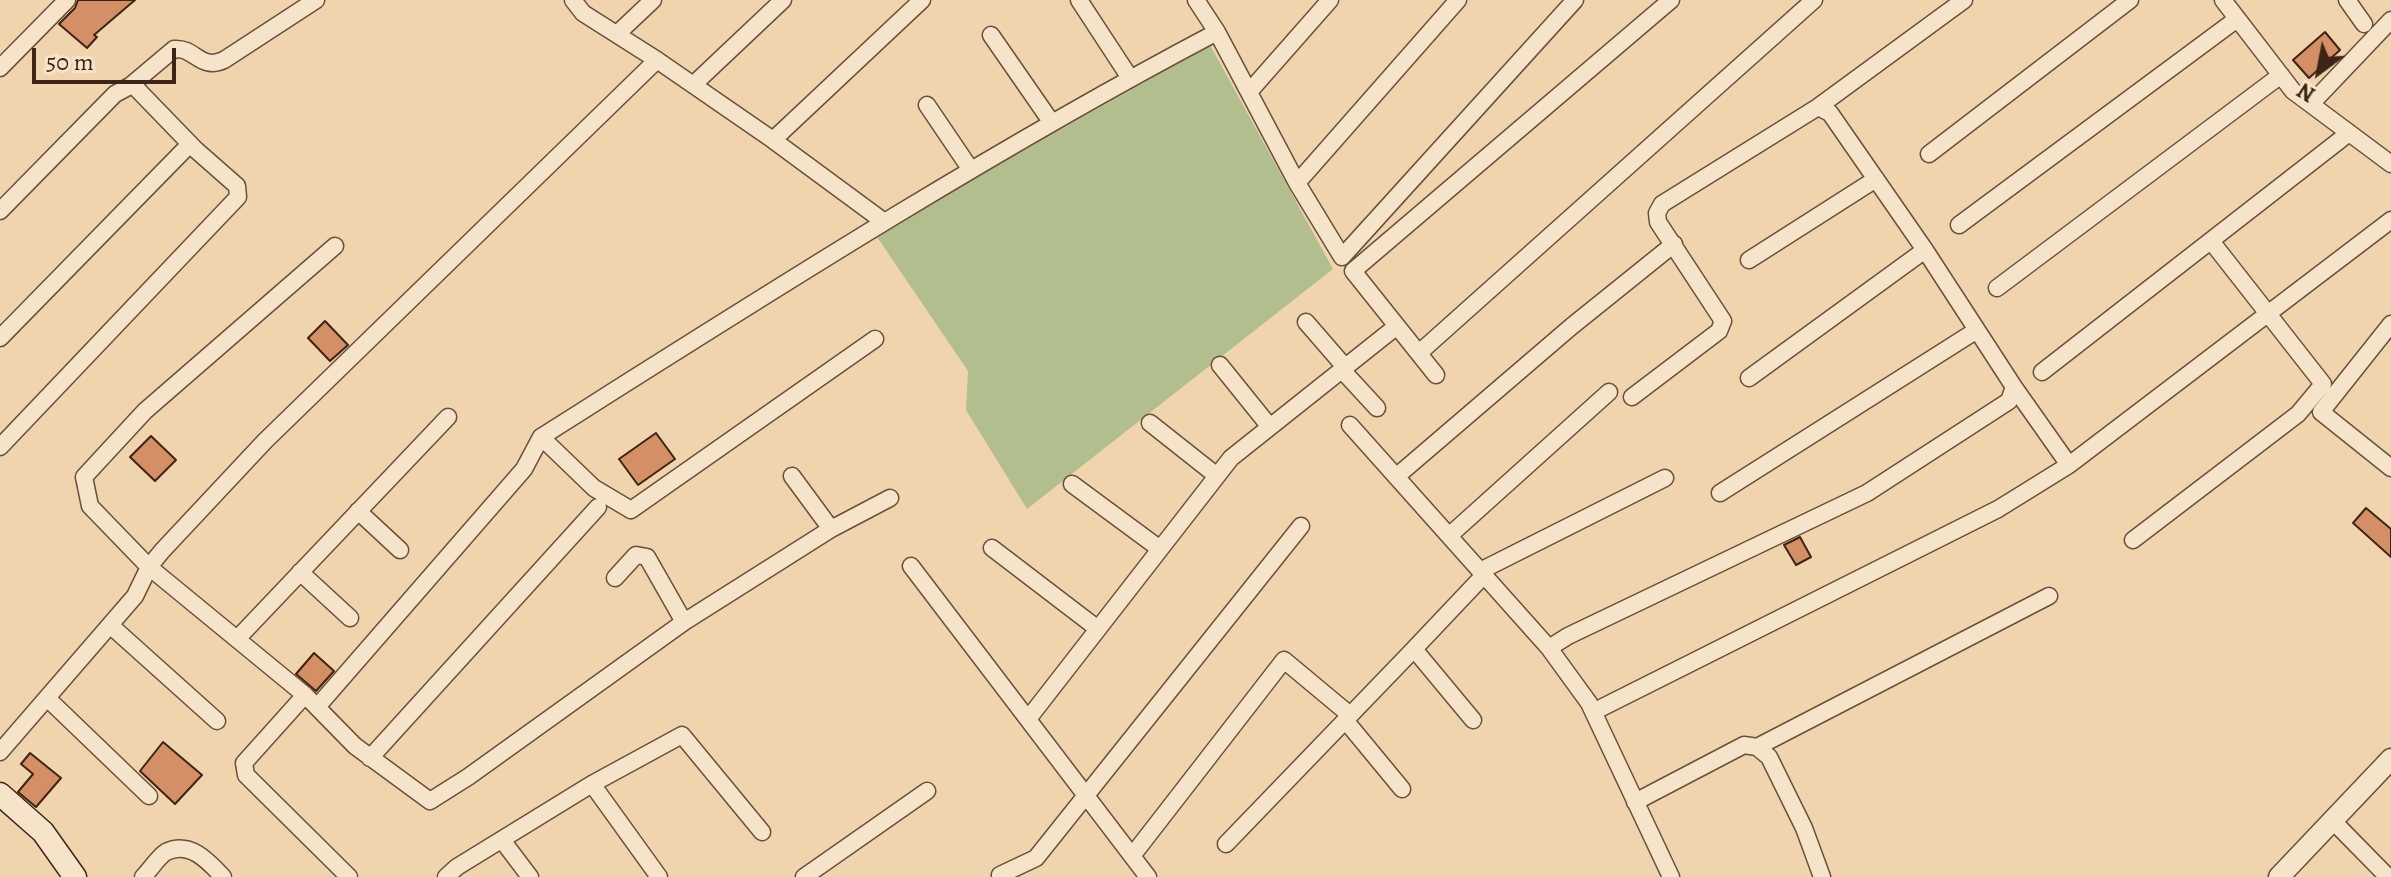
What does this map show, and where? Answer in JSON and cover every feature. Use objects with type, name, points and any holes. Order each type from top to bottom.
[{"type":"main road","points":[[0,794],[43,832],[75,877]]},
{"type":"street","points":[[0,68],[67,0]]},
{"type":"street","points":[[0,211],[115,94],[130,86],[174,49],[180,49],[202,62],[216,63],[316,0]]},
{"type":"street","points":[[573,0],[583,13],[773,140],[883,221]]},
{"type":"street","points":[[617,34],[653,0]]},
{"type":"street","points":[[693,85],[783,0]]},
{"type":"street","points":[[773,140],[922,0]]},
{"type":"street","points":[[1079,0],[1130,78]]},
{"type":"street","points":[[1249,92],[1330,0]]},
{"type":"street","points":[[1297,183],[1458,0]]},
{"type":"street","points":[[1197,1],[1217,32],[1297,183],[1342,257],[1575,0]]},
{"type":"street","points":[[1436,375],[1353,271],[1671,0]]},
{"type":"street","points":[[1419,353],[1814,0]]},
{"type":"street","points":[[1632,397],[1722,327],[1722,316],[1657,217],[1665,200],[1818,107],[1964,0]]},
{"type":"street","points":[[1929,154],[2130,0]]},
{"type":"street","points":[[2223,0],[2293,91],[2391,164]]},
{"type":"street","points":[[2347,0],[2370,30],[2391,46]]},
{"type":"street","points":[[1959,225],[2237,19]]},
{"type":"street","points":[[2311,104],[2370,30],[2391,20]]},
{"type":"street","points":[[349,877],[246,775],[244,763],[311,701],[524,469],[541,437],[883,221],[1130,78],[1217,32]]},
{"type":"street","points":[[991,35],[1052,123]]},
{"type":"street","points":[[0,752],[135,596],[149,567],[265,441],[657,60]]},
{"type":"street","points":[[1997,288],[2281,75]]},
{"type":"street","points":[[0,447],[238,197],[237,186],[190,144],[135,87],[130,86]]},
{"type":"street","points":[[927,105],[971,170]]},
{"type":"street","points":[[1818,107],[1830,113],[2069,465]]},
{"type":"street","points":[[2042,372],[2349,133]]},
{"type":"street","points":[[0,338],[190,144]]},
{"type":"street","points":[[1749,260],[1876,179]]},
{"type":"street","points":[[1595,711],[1998,509],[2069,465],[2391,220]]},
{"type":"street","points":[[2133,540],[2298,414],[2323,384],[2211,241]]},
{"type":"street","points":[[1397,476],[1572,326],[1674,244]]},
{"type":"street","points":[[335,246],[145,411],[84,477],[90,506],[149,567],[311,701],[370,758],[423,798],[435,800],[684,622],[831,529],[890,498]]},
{"type":"street","points":[[1749,378],[1925,250]]},
{"type":"street","points":[[1306,322],[1377,408]]},
{"type":"street","points":[[1028,719],[1231,458],[1397,326]]},
{"type":"street","points":[[1720,493],[1977,330]]},
{"type":"street","points":[[2388,335],[2321,412],[2391,468]]},
{"type":"street","points":[[541,437],[594,488],[631,510],[875,339]]},
{"type":"street","points":[[1220,365],[1270,427]]},
{"type":"street","points":[[1549,648],[1568,636],[1867,493],[2009,401],[2014,387]]},
{"type":"street","points":[[1450,535],[1609,392]]},
{"type":"street","points":[[237,639],[448,417]]},
{"type":"street","points":[[1150,423],[1217,476]]},
{"type":"street","points":[[1350,425],[1484,572],[1549,648],[1595,711],[1671,877]]},
{"type":"street","points":[[792,476],[831,529]]},
{"type":"street","points":[[1226,844],[1484,572],[1665,478]]},
{"type":"street","points":[[1072,484],[1160,549]]},
{"type":"street","points":[[370,758],[598,507]]},
{"type":"street","points":[[358,511],[400,550]]},
{"type":"street","points":[[1000,875],[1036,858],[1301,526]]},
{"type":"street","points":[[992,548],[1098,629]]},
{"type":"street","points":[[615,578],[636,555],[647,557],[684,622]]},
{"type":"street","points":[[911,566],[1148,877]]},
{"type":"street","points":[[300,572],[350,618]]},
{"type":"street","points":[[1757,747],[2049,596]]},
{"type":"street","points":[[110,625],[217,721]]},
{"type":"street","points":[[1414,649],[1473,720]]},
{"type":"street","points":[[1132,856],[1284,660],[1347,718],[1402,789]]},
{"type":"street","points":[[47,698],[149,796]]},
{"type":"street","points":[[446,877],[592,784],[682,735],[762,832]]},
{"type":"street","points":[[1635,802],[1744,745],[1757,747],[1769,757],[1804,828],[1822,877]]},
{"type":"street","points":[[2279,877],[2391,759]]},
{"type":"street","points":[[592,784],[659,877]]},
{"type":"street","points":[[804,877],[927,791]]},
{"type":"street","points":[[2332,820],[2388,877]]},
{"type":"street","points":[[502,840],[530,877]]},
{"type":"street","points":[[143,877],[165,852],[184,848],[204,856],[223,877]]},
{"type":"green space","points":[[1210,45],[1333,269],[1027,509],[966,410],[968,371],[875,234]]},
{"type":"building","points":[[78,0],[135,0],[94,35],[97,37],[87,48],[59,24],[75,8]]},
{"type":"building","points":[[2325,32],[2340,50],[2309,78],[2293,60]]},
{"type":"building","points":[[325,321],[348,345],[330,361],[308,338]]},
{"type":"building","points":[[656,433],[675,459],[638,485],[619,459]]},
{"type":"building","points":[[151,436],[176,460],[155,481],[130,457]]},
{"type":"building","points":[[2366,508],[2391,529],[2391,557],[2353,523]]},
{"type":"building","points":[[1800,537],[1811,557],[1796,565],[1784,545]]},
{"type":"building","points":[[314,653],[334,671],[316,691],[296,674]]},
{"type":"building","points":[[163,742],[202,775],[175,804],[140,771]]},
{"type":"building","points":[[30,753],[61,778],[36,807],[18,792],[33,774],[21,764]]}]
